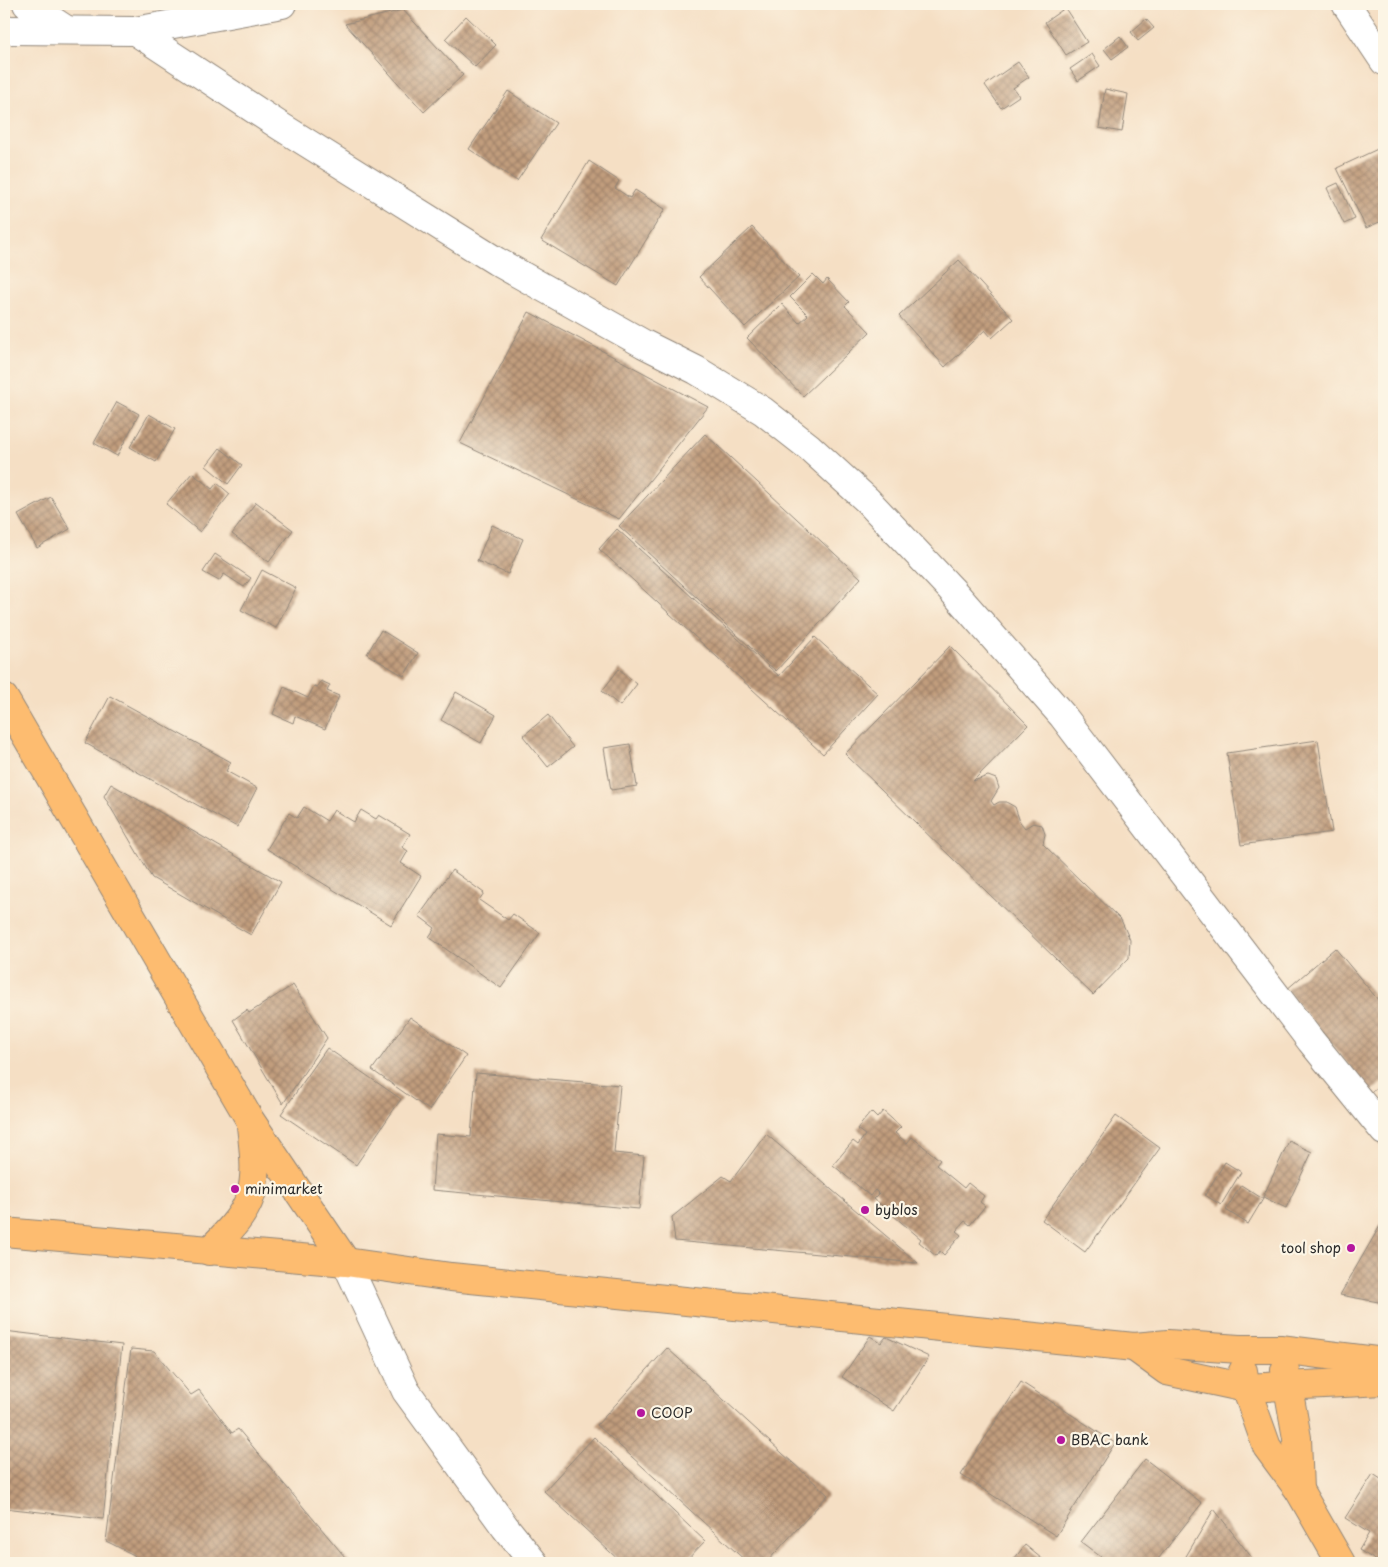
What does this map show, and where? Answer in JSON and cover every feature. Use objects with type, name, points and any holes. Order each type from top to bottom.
[{"type":"main road","points":[[4,698],[250,1120],[346,1262]]},
{"type":"main road","points":[[210,1251],[236,1225],[251,1200],[256,1166],[250,1120]]},
{"type":"main road","points":[[4,1232],[346,1262],[451,1277],[1134,1348],[1168,1344],[1239,1349],[1280,1349],[1384,1362]]},
{"type":"main road","points":[[1134,1348],[1167,1371],[1246,1388],[1384,1381]]},
{"type":"main road","points":[[1239,1349],[1246,1388],[1267,1447],[1299,1490],[1342,1563]]},
{"type":"main road","points":[[1280,1349],[1289,1386],[1297,1438],[1299,1490]]},
{"type":"street","points":[[27,4],[65,29]]},
{"type":"street","points":[[4,30],[135,31],[282,4]]},
{"type":"street","points":[[1346,4],[1384,61]]},
{"type":"street","points":[[135,31],[280,126],[496,261],[644,344],[696,370],[763,411],[809,448],[867,500],[919,555],[1062,715],[1310,1041],[1384,1131]]},
{"type":"street","points":[[346,1262],[406,1391],[505,1527],[534,1563]]},
{"type":"building","points":[[1065,8],[1087,42],[1066,55],[1045,22]]},
{"type":"building","points":[[403,10],[463,75],[424,112],[345,24]]},
{"type":"building","points":[[466,16],[496,45],[475,67],[445,39]]},
{"type":"building","points":[[1146,19],[1154,28],[1138,41],[1131,32]]},
{"type":"building","points":[[1120,36],[1128,47],[1112,59],[1104,49]]},
{"type":"building","points":[[1092,54],[1100,66],[1078,81],[1070,69]]},
{"type":"building","points":[[1018,62],[1029,77],[1013,88],[1019,96],[1001,108],[985,85]]},
{"type":"building","points":[[1105,89],[1128,94],[1122,132],[1099,128]]},
{"type":"building","points":[[508,91],[556,123],[517,181],[469,149]]},
{"type":"building","points":[[1384,146],[1384,220],[1366,228],[1337,168]]},
{"type":"building","points":[[589,161],[619,181],[615,188],[630,198],[635,190],[665,209],[618,286],[541,240]]},
{"type":"building","points":[[1338,183],[1355,219],[1344,224],[1327,188]]},
{"type":"building","points":[[752,227],[799,277],[745,327],[699,277]]},
{"type":"building","points":[[959,260],[1013,319],[992,338],[985,330],[945,367],[899,316]]},
{"type":"building","points":[[813,274],[823,284],[827,279],[849,302],[845,306],[870,332],[803,396],[747,338],[782,304],[799,323],[808,315],[790,297]]},
{"type":"building","points":[[529,312],[708,407],[619,519],[460,443]]},
{"type":"building","points":[[117,402],[139,414],[117,456],[94,443]]},
{"type":"building","points":[[149,414],[175,429],[156,462],[130,447]]},
{"type":"building","points":[[705,434],[861,578],[776,671],[619,526]]},
{"type":"building","points":[[220,448],[242,465],[228,484],[206,466]]},
{"type":"building","points":[[192,473],[212,489],[217,483],[230,494],[200,532],[166,504]]},
{"type":"building","points":[[51,497],[70,529],[37,548],[18,515]]},
{"type":"building","points":[[256,502],[293,530],[269,562],[232,534]]},
{"type":"building","points":[[492,525],[523,539],[508,574],[477,561]]},
{"type":"building","points":[[617,529],[779,676],[815,637],[878,694],[823,754],[599,549]]},
{"type":"building","points":[[215,554],[251,578],[244,587],[224,574],[219,581],[203,572]]},
{"type":"building","points":[[262,570],[296,588],[276,628],[241,610]]},
{"type":"building","points":[[381,630],[418,653],[404,676],[367,654]]},
{"type":"building","points":[[950,646],[1028,725],[973,781],[988,776],[996,779],[999,788],[991,801],[994,805],[999,802],[1006,802],[1015,807],[1020,822],[1025,828],[1033,823],[1042,825],[1045,834],[1043,844],[1121,920],[1130,940],[1129,958],[1093,995],[845,754]]},
{"type":"building","points":[[619,669],[637,684],[620,706],[602,691]]},
{"type":"building","points":[[321,681],[330,685],[327,691],[339,696],[325,729],[295,716],[293,723],[273,714],[284,687],[308,698],[314,686],[318,687]]},
{"type":"building","points":[[456,692],[496,715],[481,743],[441,720]]},
{"type":"building","points":[[110,696],[231,762],[226,771],[257,788],[237,827],[85,743]]},
{"type":"building","points":[[548,715],[573,747],[548,767],[523,736]]},
{"type":"building","points":[[1318,740],[1332,832],[1241,845],[1227,753]]},
{"type":"building","points":[[630,744],[637,786],[611,790],[604,748]]},
{"type":"building","points":[[111,784],[281,882],[251,935],[152,878],[104,796]]},
{"type":"building","points":[[304,807],[327,821],[334,810],[354,822],[361,810],[376,819],[379,815],[410,834],[402,847],[408,851],[401,863],[421,876],[391,925],[267,849],[289,813],[297,818]]},
{"type":"building","points":[[452,870],[484,893],[479,900],[508,920],[513,914],[540,933],[501,988],[429,937],[435,928],[419,916]]},
{"type":"building","points":[[1335,948],[1384,1007],[1384,1081],[1371,1092],[1286,990]]},
{"type":"building","points":[[293,985],[327,1038],[283,1104],[233,1020],[247,1010],[249,1013]]},
{"type":"building","points":[[410,1017],[466,1056],[429,1110],[372,1070]]},
{"type":"building","points":[[327,1048],[401,1099],[356,1165],[281,1114]]},
{"type":"building","points":[[476,1073],[620,1085],[614,1153],[644,1156],[639,1209],[432,1190],[436,1134],[471,1137]]},
{"type":"building","points":[[883,1111],[901,1127],[895,1133],[907,1143],[912,1137],[940,1160],[936,1165],[964,1188],[968,1183],[984,1196],[980,1202],[985,1206],[970,1225],[965,1221],[956,1231],[961,1235],[944,1255],[940,1251],[936,1256],[919,1242],[921,1239],[874,1199],[879,1194],[875,1190],[870,1196],[833,1165],[853,1141],[858,1145],[865,1135],[857,1129],[871,1112],[877,1118]]},
{"type":"building","points":[[1116,1116],[1160,1148],[1085,1252],[1042,1220]]},
{"type":"building","points":[[766,1134],[918,1263],[675,1241],[672,1217],[723,1176],[731,1181]]},
{"type":"building","points":[[1289,1141],[1312,1152],[1286,1208],[1263,1197]]},
{"type":"building","points":[[1225,1162],[1241,1172],[1221,1205],[1205,1195]]},
{"type":"building","points":[[1241,1185],[1263,1199],[1248,1224],[1226,1210]]},
{"type":"building","points":[[1384,1219],[1384,1303],[1340,1295]]},
{"type":"building","points":[[4,1331],[122,1345],[103,1519],[4,1508]]},
{"type":"building","points":[[870,1336],[881,1343],[886,1337],[929,1357],[894,1411],[842,1377]]},
{"type":"building","points":[[667,1348],[828,1495],[766,1563],[748,1563],[597,1425]]},
{"type":"building","points":[[131,1349],[154,1351],[191,1395],[199,1390],[232,1433],[238,1429],[350,1563],[141,1563],[134,1555],[106,1541]]},
{"type":"building","points":[[1021,1382],[1115,1443],[1056,1536],[961,1475]]},
{"type":"building","points":[[594,1437],[705,1541],[684,1563],[622,1563],[544,1491]]},
{"type":"building","points":[[1145,1459],[1202,1503],[1155,1563],[1109,1563],[1081,1542]]},
{"type":"building","points":[[1373,1474],[1384,1481],[1384,1563],[1380,1563],[1359,1550],[1369,1533],[1345,1518]]},
{"type":"building","points":[[1214,1509],[1256,1563],[1182,1563]]},
{"type":"building","points":[[1025,1545],[1047,1563],[1011,1563]]},
{"type":"place","name":"minimarket","points":[[235,1189]]},
{"type":"place","name":"byblos","points":[[865,1210]]},
{"type":"place","name":"tool shop","points":[[1351,1248]]},
{"type":"place","name":"COOP","points":[[641,1413]]},
{"type":"place","name":"BBAC bank","points":[[1061,1440]]}]
